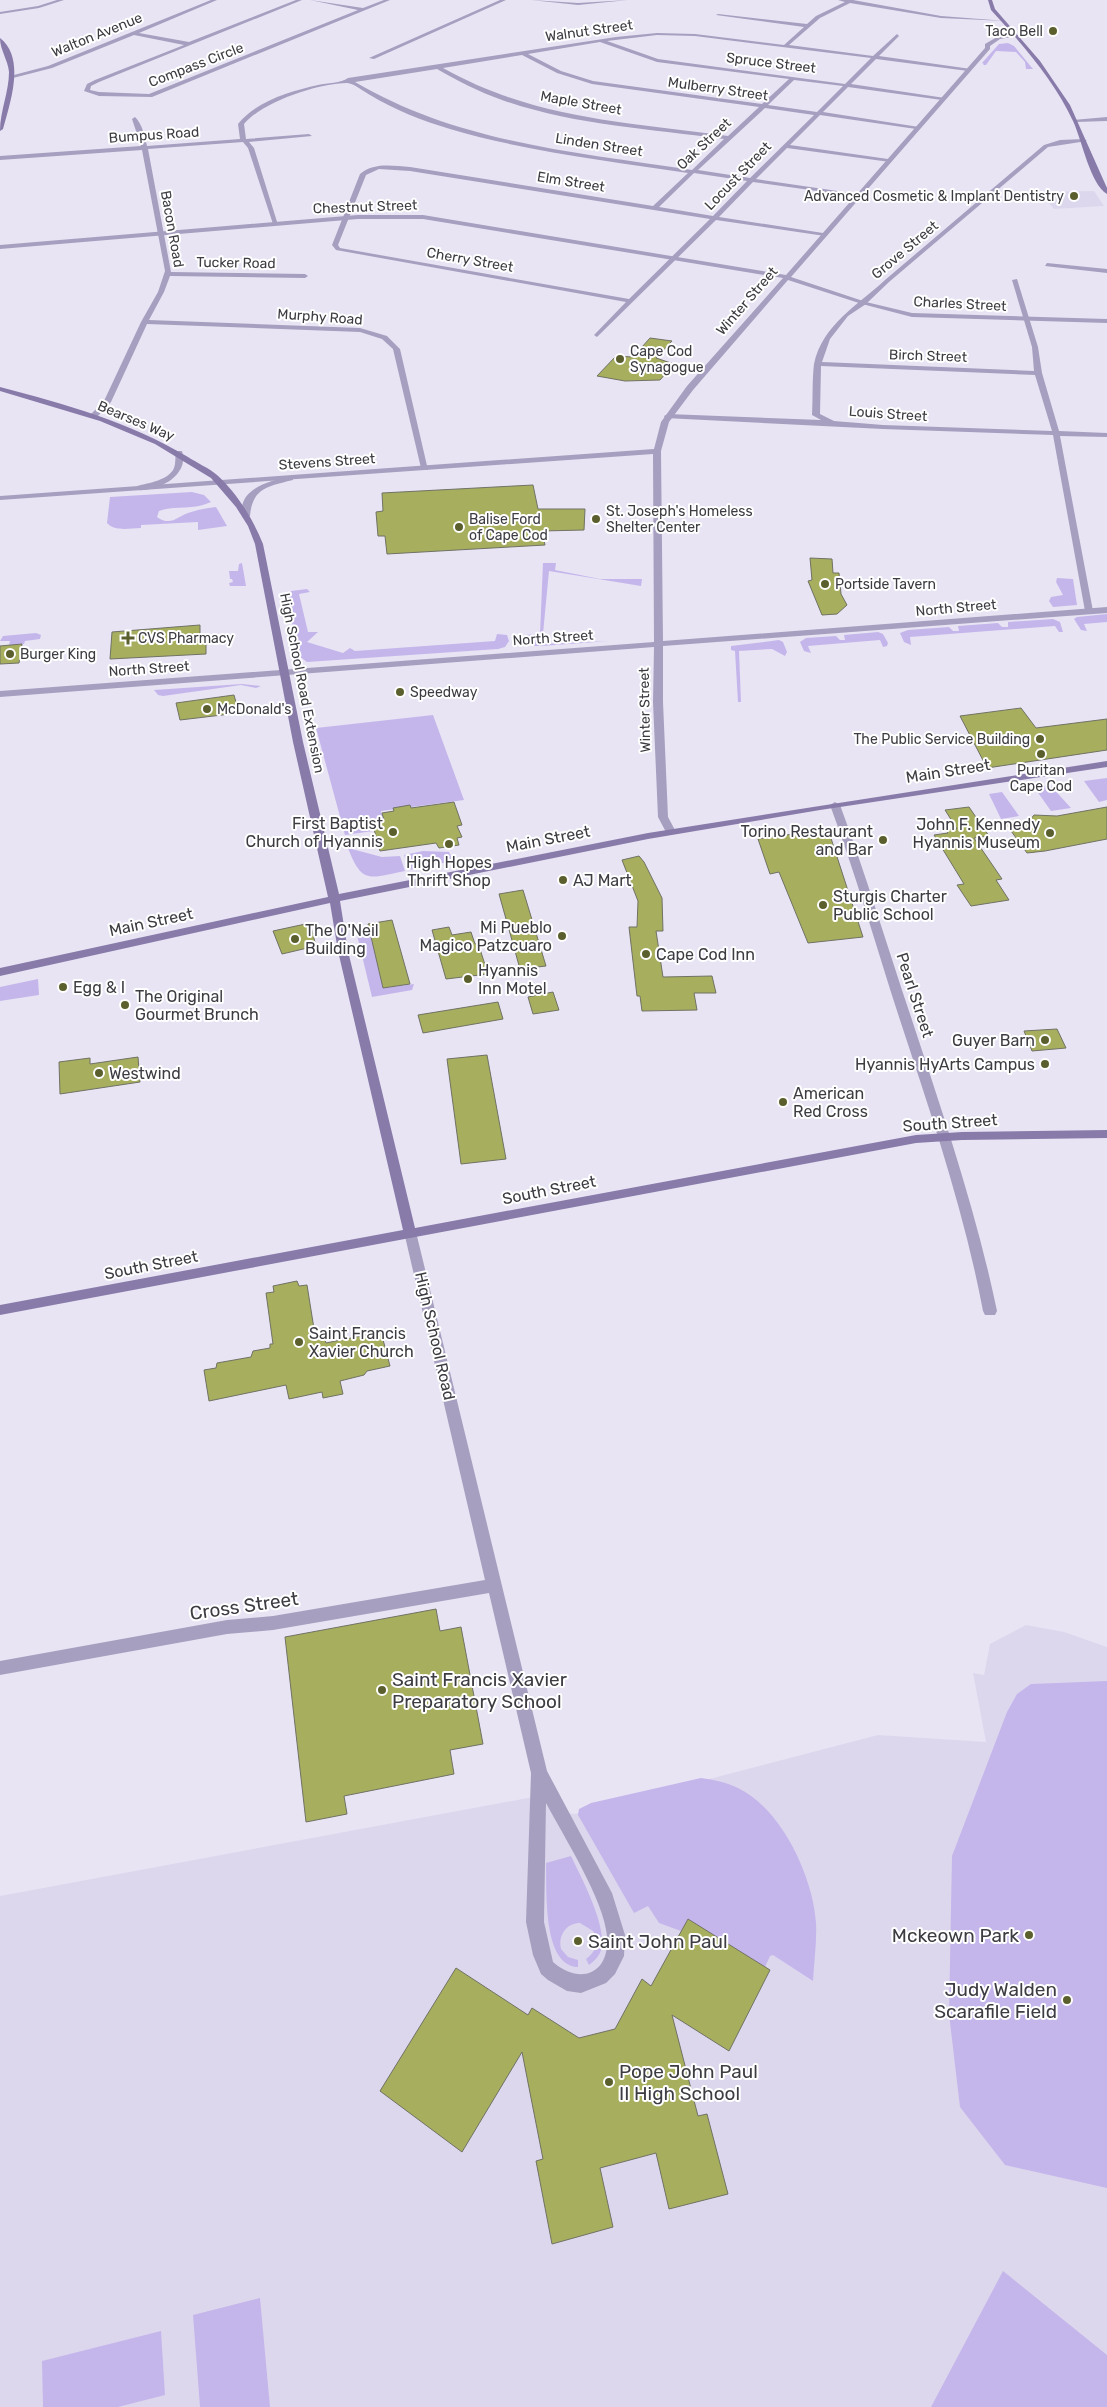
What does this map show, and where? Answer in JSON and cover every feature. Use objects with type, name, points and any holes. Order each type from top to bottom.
[{"type":"main road","points":[[990,0],[994,9],[1058,88],[1076,120],[1099,179],[1107,192]]},
{"type":"main road","points":[[997,0],[1003,20]]},
{"type":"main road","points":[[0,40],[10,57],[13,76],[0,129]]},
{"type":"main road","name":"Bearses Way","points":[[0,389],[93,416],[126,428],[179,454],[220,483]]},
{"type":"main road","name":"Bearses Way","points":[[0,397],[33,400]]},
{"type":"main road","name":"High School Road Extension","points":[[220,483],[246,516],[261,551],[284,673],[334,898]]},
{"type":"main road","name":"Main Street","points":[[0,972],[334,898],[670,832],[1107,764]]},
{"type":"main road","name":"High School Road","points":[[334,898],[344,951],[410,1232]]},
{"type":"main road","name":"South Street","points":[[0,1310],[868,1147],[944,1137],[1107,1134]]},
{"type":"street","points":[[0,13],[39,7],[62,0]]},
{"type":"street","name":"Walton Avenue","points":[[13,76],[50,67],[216,0]]},
{"type":"street","name":"Compass Circle","points":[[300,0],[94,82],[87,87],[87,91],[98,94],[150,96],[388,0]]},
{"type":"street","points":[[312,0],[364,10]]},
{"type":"street","points":[[372,58],[504,0]]},
{"type":"street","points":[[533,0],[578,4],[626,0]]},
{"type":"street","points":[[840,0],[950,18],[1003,20]]},
{"type":"street","points":[[785,46],[818,17],[851,1]]},
{"type":"street","points":[[718,15],[808,26]]},
{"type":"street","points":[[133,33],[189,44]]},
{"type":"street","name":"Walnut Street","points":[[244,140],[241,124],[254,112],[307,89],[348,80],[648,34],[680,34],[968,69]]},
{"type":"street","name":"Locust Street","points":[[597,335],[897,34]]},
{"type":"street","name":"Winter Street","points":[[670,832],[663,816],[660,780],[657,451],[661,432],[668,416],[916,127],[988,48],[987,45],[994,40],[1015,36]]},
{"type":"street","name":"Spruce Street","points":[[600,40],[656,60],[942,98]]},
{"type":"street","points":[[988,48],[999,42],[1019,41]]},
{"type":"street","name":"Mulberry Street","points":[[522,53],[559,72],[592,82],[818,115],[916,127]]},
{"type":"street","name":"Maple Street","points":[[436,66],[462,82],[484,92],[551,112],[729,138]]},
{"type":"street","name":"Oak Street","points":[[654,208],[793,78]]},
{"type":"street","name":"Linden Street","points":[[348,80],[411,115],[470,134],[537,148],[858,196]]},
{"type":"street","name":"Bacon Road","points":[[93,416],[107,402],[144,322],[161,292],[167,274],[168,261],[141,133],[134,119]]},
{"type":"street","points":[[1076,120],[1107,119]]},
{"type":"street","name":"Bumpus Road","points":[[0,158],[309,136]]},
{"type":"street","points":[[244,140],[251,148],[276,224]]},
{"type":"street","name":"Grove Street","points":[[833,423],[816,415],[818,364],[823,347],[834,328],[846,315],[864,303],[887,281],[1046,146],[1060,142],[1084,141]]},
{"type":"street","points":[[786,146],[888,161]]},
{"type":"street","name":"Elm Street","points":[[344,218],[363,174],[369,169],[382,167],[410,169],[823,235]]},
{"type":"street","name":"Chestnut Street","points":[[0,247],[344,218],[402,216],[439,218],[787,277]]},
{"type":"street","name":"Cherry Street","points":[[344,218],[335,245],[341,251],[631,301]]},
{"type":"street","points":[[1046,266],[1107,271]]},
{"type":"street","name":"Tucker Road","points":[[167,274],[305,276]]},
{"type":"street","name":"Charles Street","points":[[787,277],[864,303],[912,315],[1107,321]]},
{"type":"street","points":[[1015,280],[1028,319],[1038,373],[1056,433],[1089,611]]},
{"type":"street","name":"Murphy Road","points":[[144,322],[335,328],[366,332],[386,338],[396,349],[425,468]]},
{"type":"street","name":"Birch Street","points":[[818,364],[1038,373]]},
{"type":"street","name":"Louis Street","points":[[668,416],[883,427],[1107,435]]},
{"type":"street","name":"Stevens Street","points":[[0,498],[657,451]]},
{"type":"street","points":[[140,488],[159,482],[176,473],[181,463],[179,454]]},
{"type":"street","points":[[246,516],[246,504],[253,493],[264,486],[290,478]]},
{"type":"street","name":"North Street","points":[[0,694],[1107,610]]},
{"type":"street","name":"Pearl Street","points":[[834,805],[880,938],[955,1171],[982,1269],[990,1311]]},
{"type":"street","name":"High School Road","points":[[410,1232],[539,1773],[606,1899],[616,1935],[615,1956],[609,1968],[600,1977],[581,1984],[567,1982],[547,1968],[543,1961],[538,1939],[535,1922],[539,1773]]},
{"type":"street","name":"Cross Street","points":[[0,1668],[225,1627],[273,1623],[494,1585]]},
{"type":"shaded area","points":[[1008,43],[1014,46],[1033,69],[1026,69],[1025,62],[1016,52],[996,51],[986,65],[983,65],[982,63],[999,44]]},
{"type":"shaded area","points":[[1094,191],[1104,206],[1054,209],[1040,192]]},
{"type":"shaded area","points":[[192,492],[204,495],[211,502],[204,505],[165,509],[159,511],[157,517],[170,521],[184,514],[216,507],[227,526],[198,530],[198,522],[141,525],[141,528],[123,529],[114,528],[107,523],[110,497]]},
{"type":"shaded area","points":[[242,563],[246,586],[230,586],[229,583],[233,582],[230,579],[229,571],[238,571],[239,564]]},
{"type":"shaded area","points":[[543,563],[556,563],[555,570],[600,579],[642,579],[641,586],[549,571],[542,644],[610,641],[534,646],[526,641],[525,635],[540,634]]},
{"type":"shaded area","points":[[1057,578],[1073,579],[1077,605],[1053,607],[1049,601],[1051,597],[1063,595],[1056,582]]},
{"type":"shaded area","points":[[307,589],[310,592],[299,594],[308,632],[318,632],[307,642],[343,653],[350,648],[355,651],[495,641],[497,634],[507,635],[509,641],[505,647],[498,649],[307,662],[299,656],[287,598],[291,591]]},
{"type":"shaded area","points":[[1107,614],[1107,622],[1084,624],[1087,631],[1081,630],[1074,619],[1077,617]]},
{"type":"shaded area","points":[[1053,619],[1060,622],[1063,632],[1059,632],[1055,626],[910,637],[911,645],[904,642],[900,633],[908,630],[949,627],[953,631],[959,631],[958,626],[998,623],[1002,627],[1008,627],[1008,622]]},
{"type":"shaded area","points":[[878,632],[883,634],[888,643],[887,646],[883,647],[880,640],[808,646],[811,653],[804,651],[800,642],[806,638],[836,636],[840,640],[845,640],[844,635]]},
{"type":"shaded area","points":[[36,633],[41,635],[40,639],[25,641],[24,644],[9,645],[10,641],[0,641],[3,636]]},
{"type":"shaded area","points":[[779,640],[783,642],[787,652],[785,656],[772,649],[739,651],[741,702],[738,702],[735,651],[731,650],[731,646]]},
{"type":"shaded area","points":[[242,684],[261,686],[256,688],[241,685],[163,696],[158,695],[154,690]]},
{"type":"shaded area","points":[[433,715],[464,800],[381,811],[383,819],[371,822],[373,831],[345,835],[316,728]]},
{"type":"shaded area","points":[[1107,778],[1107,800],[1099,802],[1084,781]]},
{"type":"shaded area","points":[[1050,785],[1071,808],[1051,811],[1034,787]]},
{"type":"shaded area","points":[[1002,792],[1019,816],[1001,819],[989,794]]},
{"type":"shaded area","points":[[348,848],[382,857],[400,856],[405,871],[383,876],[369,876],[358,868]]},
{"type":"shaded area","points":[[423,851],[449,852],[453,861],[409,870],[404,855]]},
{"type":"shaded area","points":[[370,933],[383,988],[414,984],[412,990],[372,997],[357,935]]},
{"type":"shaded area","points":[[38,979],[39,995],[0,1001],[0,987]]},
{"type":"shaded area","name":"Pope John Paul II High School","points":[[1026,1625],[1064,1632],[1107,1647],[1107,2407],[0,2407],[0,1896],[544,1795],[556,1811],[575,1814],[878,1735],[986,1742],[973,1673],[984,1675],[990,1644]]},
{"type":"shaded area","name":"Mckeown Park","points":[[1107,1681],[1107,2188],[1005,2165],[960,2107],[949,2014],[952,1856],[1007,1712],[1017,1694],[1031,1684]]},
{"type":"shaded area","points":[[701,1778],[729,1784],[754,1798],[768,1811],[792,1846],[802,1866],[814,1905],[816,1945],[813,1981],[773,1955],[770,1956],[765,1967],[688,1919],[681,1931],[659,1923],[648,1906],[634,1913],[578,1815],[579,1809],[591,1803]]},
{"type":"shaded area","points":[[571,1856],[592,1902],[601,1929],[602,1940],[599,1955],[589,1965],[586,1959],[596,1946],[593,1931],[580,1923],[571,1925],[564,1931],[560,1944],[561,1949],[568,1957],[578,1960],[578,1967],[566,1963],[558,1954],[552,1941],[547,1907],[546,1863]]},
{"type":"shaded area","points":[[1003,2271],[1107,2355],[1107,2407],[931,2407]]},
{"type":"shaded area","points":[[260,2298],[270,2407],[200,2407],[193,2315]]},
{"type":"shaded area","points":[[161,2331],[165,2395],[118,2407],[43,2407],[42,2361]]},
{"type":"building","name":"Cape Cod Synagogue","points":[[650,338],[672,341],[656,358],[674,364],[660,380],[625,381],[597,376],[616,356],[633,357]]},
{"type":"building","name":"Balise Ford of Cape Cod","points":[[533,485],[538,509],[585,509],[584,530],[542,531],[545,545],[387,554],[385,536],[378,536],[376,512],[383,511],[382,493]]},
{"type":"building","name":"Portside Tavern","points":[[810,558],[832,559],[833,573],[839,573],[841,594],[847,605],[837,614],[822,615],[808,581],[812,580]]},
{"type":"building","name":"CVS Pharmacy","points":[[200,625],[200,637],[206,637],[206,654],[110,659],[112,632]]},
{"type":"building","name":"Burger King","points":[[22,644],[19,663],[0,664],[0,646]]},
{"type":"building","name":"McDonald's","points":[[234,695],[239,713],[180,720],[176,703]]},
{"type":"building","name":"The Public Service Building","points":[[1021,708],[1036,728],[1107,719],[1107,750],[987,768],[960,716]]},
{"type":"building","name":"First Baptist Church of Hyannis","points":[[454,802],[462,825],[457,826],[462,837],[457,838],[459,845],[439,848],[436,843],[380,851],[372,822],[384,820],[382,813],[394,811],[393,808],[410,805],[411,808]]},
{"type":"building","points":[[969,807],[989,836],[974,838],[1002,879],[996,880],[1009,900],[971,906],[957,885],[964,884],[934,835],[948,833],[946,830],[957,829],[945,810]]},
{"type":"building","name":"John F. Kennedy Hyannis Museum","points":[[1107,807],[1107,839],[1045,851],[1027,853],[1006,824],[1029,821],[1034,815],[1057,816]]},
{"type":"building","name":"Sturgis Charter Public School","points":[[828,829],[863,937],[808,943],[779,872],[770,874],[758,839]]},
{"type":"building","name":"Cape Cod Inn","points":[[639,856],[644,862],[662,898],[663,931],[656,931],[663,977],[712,976],[716,993],[694,993],[697,1010],[642,1011],[640,996],[637,996],[629,927],[637,927],[638,901],[622,860]]},
{"type":"building","name":"Hyannis Inn Motel","points":[[523,890],[546,966],[520,969],[499,894]]},
{"type":"building","points":[[392,920],[410,984],[383,988],[368,924]]},
{"type":"building","name":"The O'Neil Building","points":[[310,923],[316,946],[282,954],[273,931]]},
{"type":"building","points":[[449,927],[452,935],[471,932],[475,944],[478,943],[488,974],[446,979],[432,930]]},
{"type":"building","points":[[553,992],[559,1010],[533,1014],[528,997]]},
{"type":"building","points":[[498,1002],[503,1019],[423,1033],[418,1015]]},
{"type":"building","name":"Guyer Barn","points":[[1057,1029],[1066,1048],[1032,1051],[1024,1031]]},
{"type":"building","points":[[487,1055],[506,1159],[461,1164],[447,1059]]},
{"type":"building","name":"Westwind","points":[[138,1057],[140,1082],[60,1094],[59,1062],[90,1058],[90,1064]]},
{"type":"building","name":"Saint Francis Xavier Church","points":[[297,1281],[299,1286],[307,1285],[315,1335],[319,1334],[321,1341],[325,1340],[326,1343],[381,1332],[390,1366],[367,1371],[364,1375],[340,1381],[343,1394],[323,1398],[322,1392],[289,1399],[286,1385],[209,1401],[204,1370],[216,1368],[217,1363],[251,1357],[253,1351],[270,1348],[270,1344],[273,1344],[266,1293],[274,1292],[273,1286]]},
{"type":"building","name":"Saint Francis Xavier Preparatory School","points":[[436,1609],[440,1631],[461,1627],[483,1744],[450,1750],[454,1774],[344,1796],[347,1814],[306,1822],[285,1637]]},
{"type":"building","name":"Pope John Paul II High School","points":[[688,1919],[770,1970],[729,2051],[672,2015],[698,2116],[707,2114],[728,2194],[669,2209],[656,2153],[600,2168],[613,2227],[552,2244],[536,2161],[543,2159],[522,2052],[462,2152],[380,2091],[456,1968],[528,2015],[532,2008],[579,2038],[615,2029],[642,1979],[651,1986]]},
{"type":"place","name":"Taco Bell","points":[[1053,31]]},
{"type":"place","name":"Advanced Cosmetic & Implant Dentistry","points":[[1074,196]]},
{"type":"place","name":"Cape Cod Synagogue","points":[[620,359]]},
{"type":"place","name":"St. Joseph's Homeless Shelter Center","points":[[596,519]]},
{"type":"place","name":"Balise Ford of Cape Cod","points":[[459,527]]},
{"type":"place","name":"Portside Tavern","points":[[825,584]]},
{"type":"place","name":"CVS Pharmacy","points":[[128,638]]},
{"type":"place","name":"Burger King","points":[[10,654]]},
{"type":"place","name":"Speedway","points":[[400,692]]},
{"type":"place","name":"McDonald's","points":[[207,709]]},
{"type":"place","name":"The Public Service Building","points":[[1040,739]]},
{"type":"place","name":"Puritan Cape Cod","points":[[1041,754]]},
{"type":"place","name":"First Baptist Church of Hyannis","points":[[393,832]]},
{"type":"place","name":"John F. Kennedy Hyannis Museum","points":[[1050,833]]},
{"type":"place","name":"Torino Restaurant and Bar","points":[[883,840]]},
{"type":"place","name":"High Hopes Thrift Shop","points":[[449,844]]},
{"type":"place","name":"AJ Mart","points":[[563,880]]},
{"type":"place","name":"Sturgis Charter Public School","points":[[823,905]]},
{"type":"place","name":"Mi Pueblo Magico Patzcuaro","points":[[562,936]]},
{"type":"place","name":"The O'Neil Building","points":[[295,939]]},
{"type":"place","name":"Cape Cod Inn","points":[[646,954]]},
{"type":"place","name":"Hyannis Inn Motel","points":[[468,979]]},
{"type":"place","name":"Egg & I","points":[[63,987]]},
{"type":"place","name":"The Original Gourmet Brunch","points":[[125,1005]]},
{"type":"place","name":"Guyer Barn","points":[[1045,1040]]},
{"type":"place","name":"Hyannis HyArts Campus","points":[[1045,1064]]},
{"type":"place","name":"Westwind","points":[[99,1073]]},
{"type":"place","name":"American Red Cross","points":[[783,1102]]},
{"type":"place","name":"Saint Francis Xavier Church","points":[[299,1342]]},
{"type":"place","name":"Saint Francis Xavier Preparatory School","points":[[382,1690]]},
{"type":"place","name":"Mckeown Park","points":[[1029,1935]]},
{"type":"place","name":"Saint John Paul","points":[[578,1941]]},
{"type":"place","name":"Judy Walden Scarafile Field","points":[[1067,2000]]},
{"type":"place","name":"Pope John Paul II High School","points":[[609,2082]]}]
